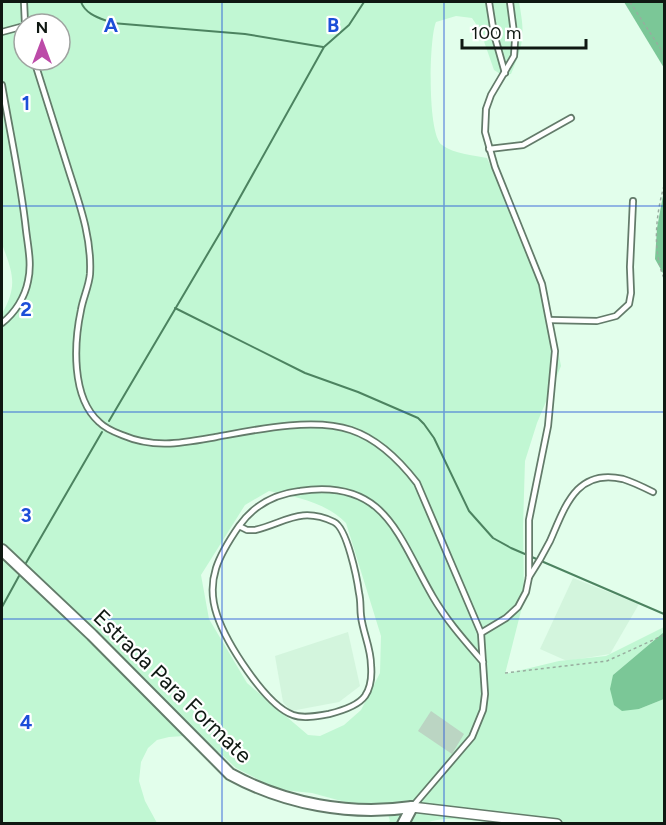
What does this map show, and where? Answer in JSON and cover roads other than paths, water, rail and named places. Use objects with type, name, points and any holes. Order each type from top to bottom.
[{"type":"street","name":"Estrada Para Formate","points":[[2,550],[92,635],[230,774],[256,788],[336,809],[377,810],[412,807]]},
{"type":"street","points":[[403,824],[412,807],[557,824]]},
{"type":"lane","points":[[489,2],[494,34],[505,73]]},
{"type":"lane","points":[[510,2],[515,41],[514,56],[491,95],[486,110],[485,132],[489,149],[542,284],[555,351],[548,426],[529,520],[530,578]]},
{"type":"lane","points":[[38,72],[90,244],[90,277],[81,311],[75,366],[90,412],[99,422],[113,431],[154,445],[264,428],[322,425],[351,430],[375,442],[402,464],[417,483],[481,633],[485,694],[478,727],[464,748],[412,807]]},
{"type":"lane","points":[[2,85],[24,206],[30,260],[24,295],[18,307],[2,322]]},
{"type":"lane","points":[[489,149],[523,145],[571,118]]},
{"type":"lane","points":[[550,320],[597,321],[616,316],[629,304],[633,201]]},
{"type":"lane","points":[[481,633],[506,618],[518,607],[567,503],[578,488],[594,480],[608,477],[624,479],[653,492]]},
{"type":"lane","points":[[239,526],[255,530],[282,519],[304,515],[334,522],[342,530],[355,571],[360,594],[361,616],[371,662],[371,682],[364,697],[358,703],[320,715],[295,716],[283,710],[272,701],[226,637],[217,616],[211,587],[217,565],[239,526],[253,509],[279,494],[309,489],[340,491],[358,496],[375,506],[387,516],[401,537],[433,597],[452,626],[484,663]]},
{"type":"waterway","points":[[81,2],[90,13],[112,23],[245,34],[323,47]]},
{"type":"waterway","points":[[109,421],[220,233],[324,47],[349,25],[364,2]]},
{"type":"waterway","points":[[175,308],[305,373],[358,392],[418,418],[434,438],[469,511],[493,538],[511,548],[664,614]]},
{"type":"waterway","points":[[26,563],[102,432]]},
{"type":"waterway","points":[[2,607],[19,576]]}]
